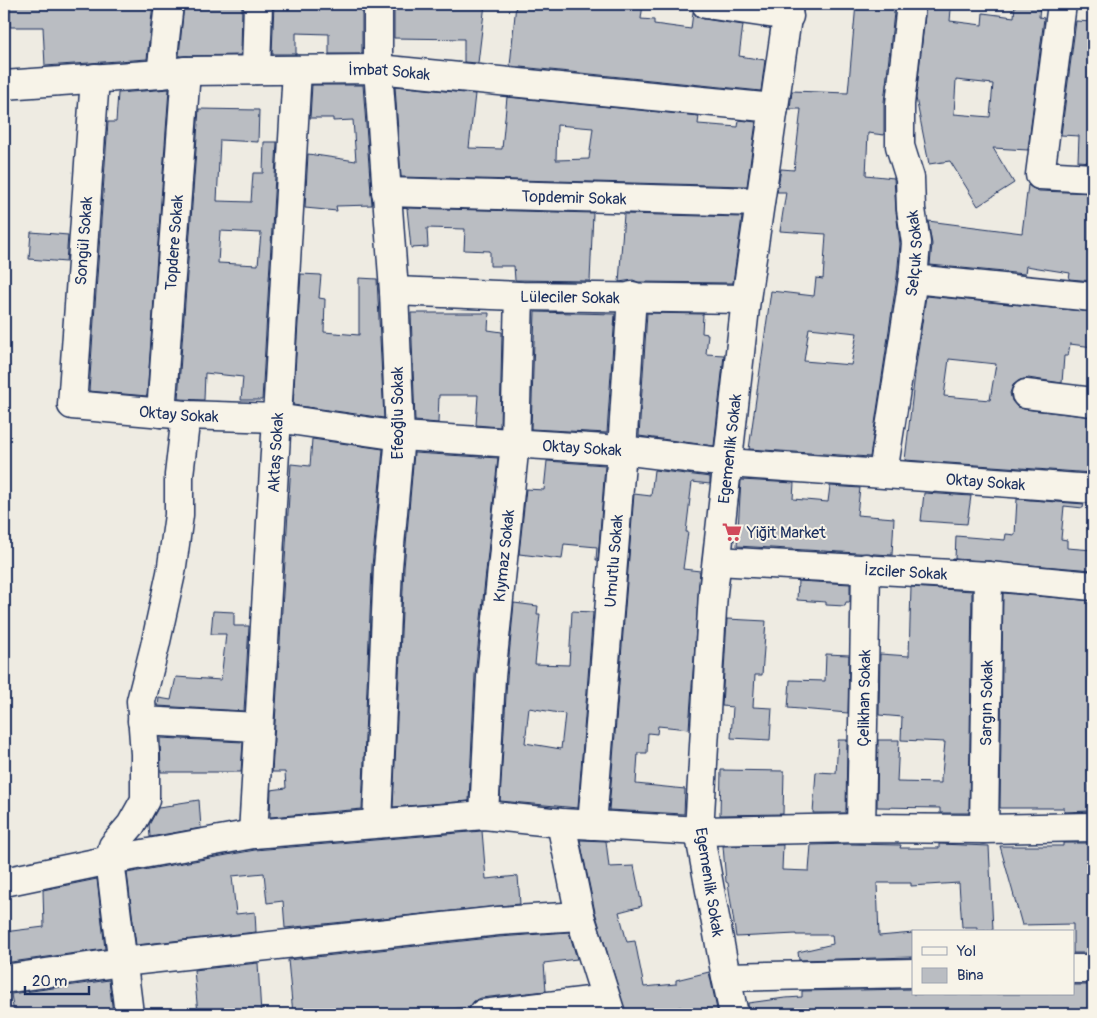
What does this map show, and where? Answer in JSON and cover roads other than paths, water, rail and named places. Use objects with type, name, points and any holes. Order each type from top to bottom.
[{"type":"street","name":"Topdere Sokak","points":[[110,860],[113,846],[131,825],[145,800],[145,754],[141,701],[171,573],[179,515],[179,475],[174,414],[174,73],[169,4]]},
{"type":"street","points":[[256,70],[258,4]]},
{"type":"street","name":"Efeoğlu Sokak","points":[[376,823],[388,567],[400,436],[394,291],[378,68],[378,4]]},
{"type":"street","points":[[706,4],[789,10]]},
{"type":"street","name":"Selçuk Sokak","points":[[882,473],[913,279],[916,243],[911,209],[910,178],[900,146],[900,104],[911,4]]},
{"type":"street","points":[[1062,4],[1040,174],[1093,178]]},
{"type":"street","name":"Egemenlik Sokak","points":[[734,1014],[699,831],[717,561],[746,298],[789,10]]},
{"type":"street","name":"İmbat Sokak","points":[[4,85],[174,73],[378,68],[774,108]]},
{"type":"street","name":"Aktaş Sokak","points":[[253,834],[297,70]]},
{"type":"street","points":[[4,73],[4,85]]},
{"type":"street","name":"Songül Sokak","points":[[72,405],[95,78]]},
{"type":"street","name":"Topdemir Sokak","points":[[386,192],[760,202]]},
{"type":"street","points":[[913,279],[1093,297]]},
{"type":"street","name":"Lüleciler Sokak","points":[[394,291],[519,296],[746,298]]},
{"type":"street","name":"Kıymaz Sokak","points":[[484,815],[491,677],[515,442],[519,296]]},
{"type":"street","name":"Umutlu Sokak","points":[[592,825],[622,450],[632,296]]},
{"type":"street","points":[[1026,394],[1093,402]]},
{"type":"street","name":"Oktay Sokak","points":[[72,405],[174,414],[276,418],[400,436],[622,450],[728,463],[1093,489]]},
{"type":"street","name":"İzciler Sokak","points":[[717,561],[988,576],[1093,586]]},
{"type":"street","name":"Çelikhan Sokak","points":[[862,828],[866,568]]},
{"type":"street","name":"Sargın Sokak","points":[[984,829],[988,576]]},
{"type":"street","points":[[142,721],[258,727]]},
{"type":"street","points":[[4,882],[110,860],[253,834],[484,815],[561,823],[699,831],[1093,827]]},
{"type":"street","points":[[483,1014],[608,1007],[580,916],[561,823]]},
{"type":"street","points":[[110,860],[129,1014]]},
{"type":"street","points":[[4,979],[122,962],[498,921],[580,916]]},
{"type":"street","points":[[1074,969],[1093,968]]},
{"type":"street","points":[[726,977],[912,973]]},
{"type":"place","name":"Yiğit Market","points":[[732,532]]}]
